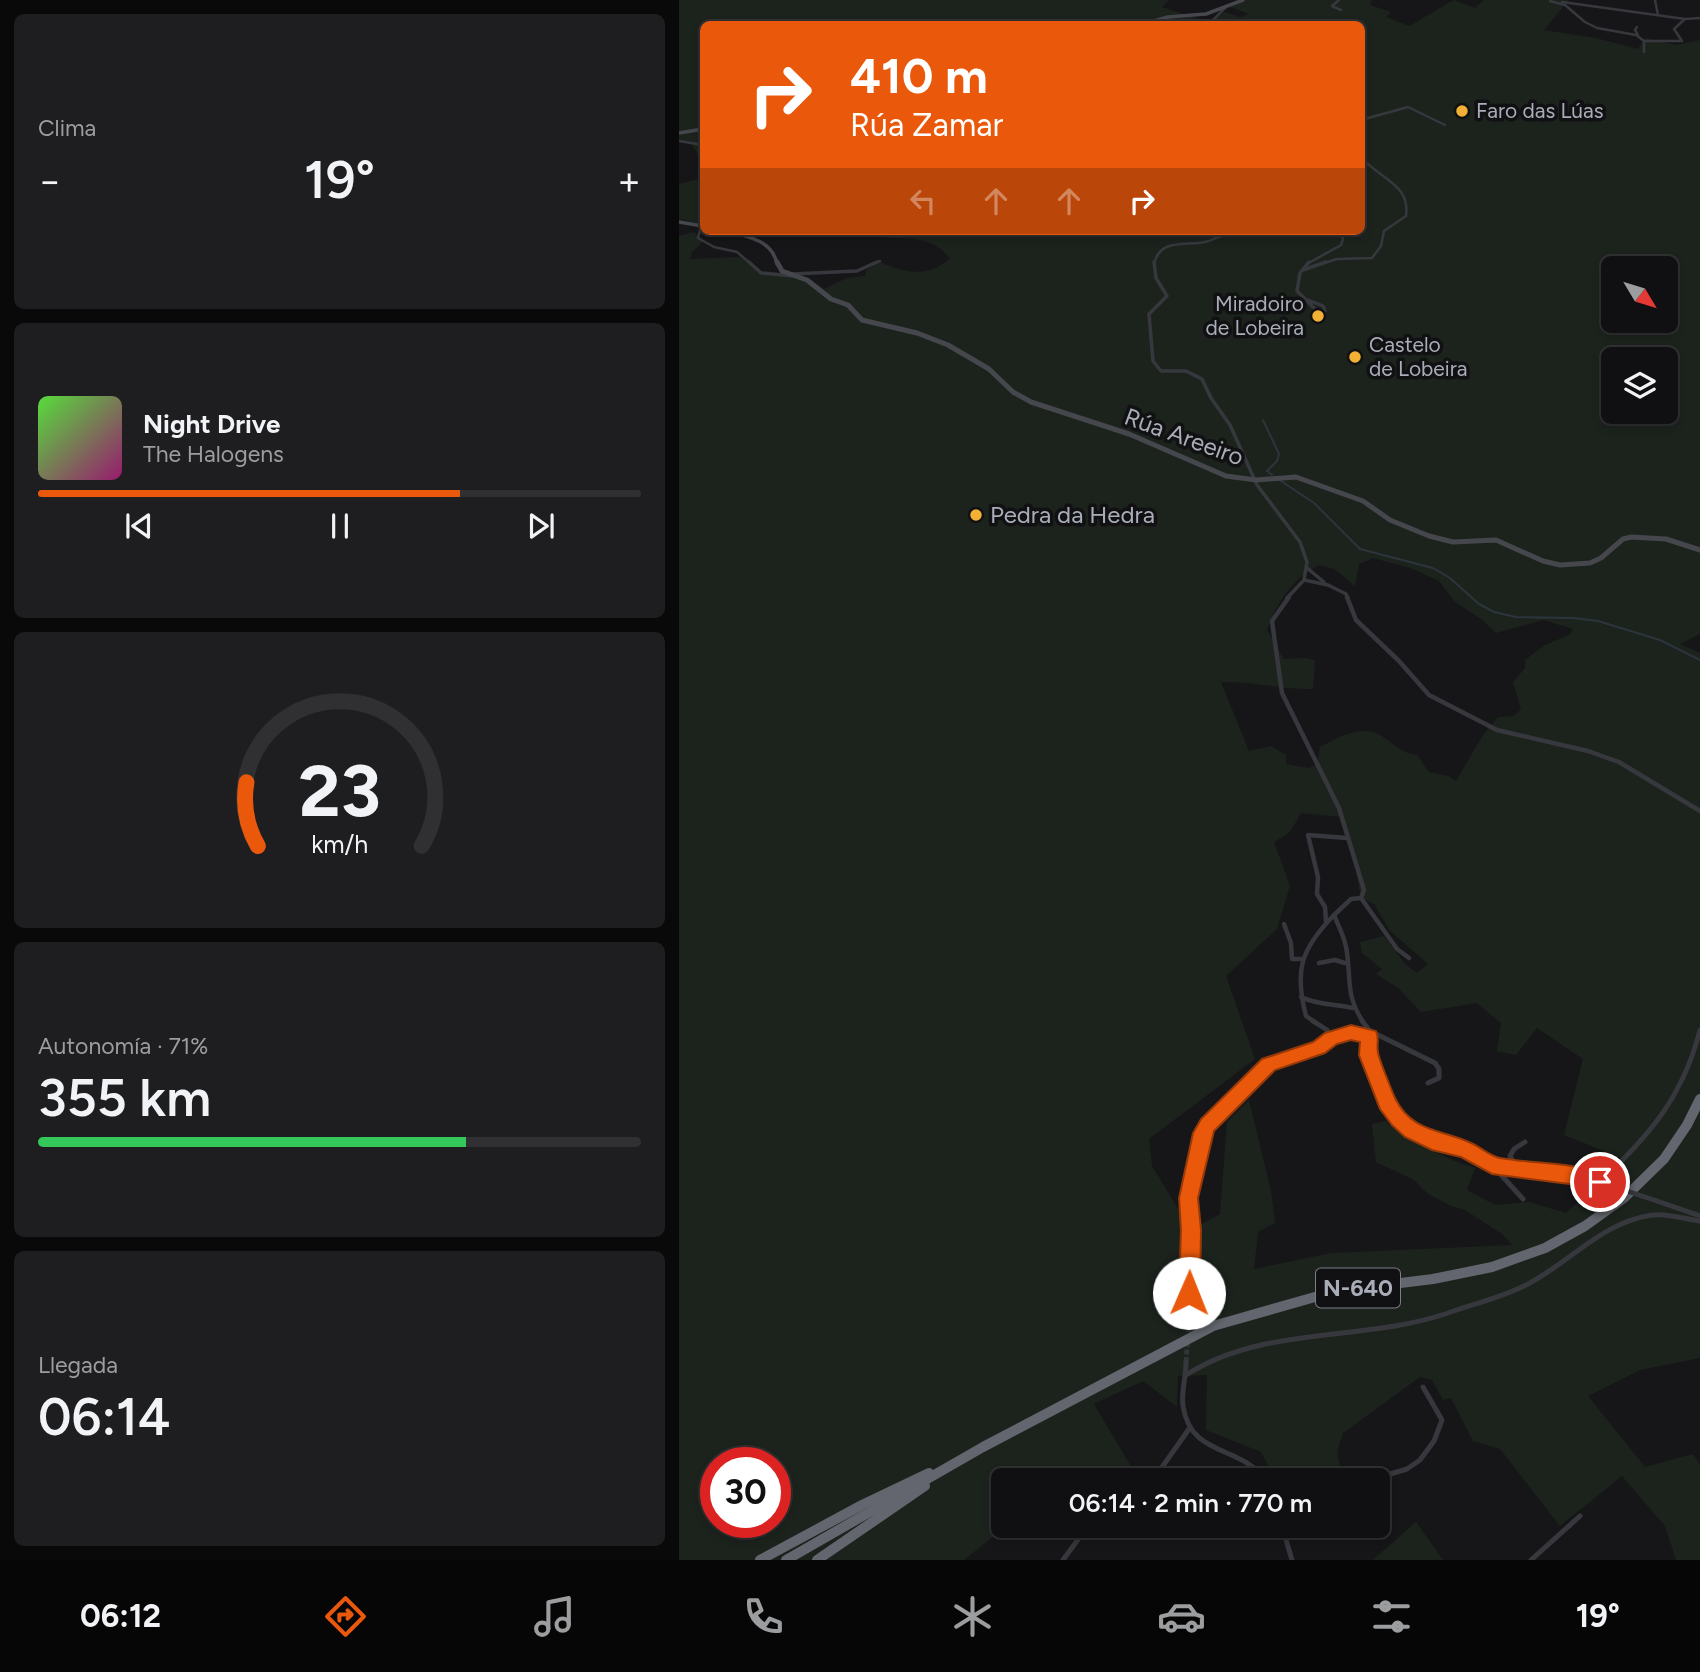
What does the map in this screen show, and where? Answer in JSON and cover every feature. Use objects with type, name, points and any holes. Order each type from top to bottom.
[{"type":"highway","name":"N-640","points":[[786,1560],[983,1447],[1213,1326],[1336,1291],[1433,1279],[1492,1267],[1545,1248],[1585,1226],[1624,1198],[1664,1158],[1687,1125],[1700,1099]]},
{"type":"highway","points":[[760,1560],[862,1505],[983,1447]]},
{"type":"highway","points":[[817,1560],[983,1447]]},
{"type":"street","points":[[1156,21],[1197,16],[1243,0]]},
{"type":"street","points":[[1339,0],[1332,6],[1341,10]]},
{"type":"street","points":[[1544,0],[1685,19],[1700,18]]},
{"type":"street","points":[[1549,0],[1565,5],[1591,26],[1638,36]]},
{"type":"street","points":[[1655,0],[1658,15]]},
{"type":"street","points":[[1212,21],[1226,6]]},
{"type":"street","points":[[1637,27],[1635,31],[1644,41],[1682,41],[1674,29],[1685,19]]},
{"type":"street","points":[[1644,41],[1644,52]]},
{"type":"street","points":[[1365,119],[1408,107],[1445,125]]},
{"type":"street","points":[[679,133],[700,130]]},
{"type":"street","points":[[679,141],[700,144]]},
{"type":"street","points":[[1303,270],[1337,259],[1372,258],[1381,246],[1384,231],[1406,216],[1408,204],[1403,191],[1365,161]]},
{"type":"street","name":"Rúa Areeiro","points":[[679,230],[681,222],[700,226]]},
{"type":"street","name":"Rúa Areeiro","points":[[701,235],[700,240],[737,252],[761,273],[790,275],[857,271],[880,261]]},
{"type":"street","name":"Rúa Areeiro","points":[[741,235],[765,243],[775,256],[778,268],[807,280],[831,299],[854,308],[862,320],[917,333],[948,345],[989,369],[1013,392],[1031,402],[1129,435],[1226,476],[1256,480],[1296,477],[1363,501],[1390,520],[1429,536],[1453,542],[1496,540],[1543,561],[1560,565],[1590,563],[1601,558],[1623,539],[1631,537],[1666,540],[1700,550]]},
{"type":"street","points":[[1268,235],[1261,239],[1228,235],[1204,243],[1181,241],[1164,248],[1154,261],[1154,269],[1167,296],[1149,314],[1154,366],[1165,372],[1186,371],[1202,379],[1211,398],[1230,425],[1268,502],[1300,542],[1307,568],[1304,580],[1280,606],[1272,621],[1282,693],[1337,804],[1364,890],[1361,898]]},
{"type":"street","points":[[1308,300],[1323,306],[1325,311],[1319,313],[1296,288],[1303,270],[1312,259],[1341,245],[1343,239],[1340,235]]},
{"type":"street","points":[[1307,568],[1346,594],[1356,621],[1399,661],[1429,695],[1497,730],[1588,751],[1619,762],[1700,811]]},
{"type":"street","points":[[1304,580],[1328,584]]},
{"type":"street","points":[[1326,922],[1325,907],[1317,894],[1318,877],[1308,835],[1347,838]]},
{"type":"street","points":[[1331,1038],[1327,1030],[1306,1016],[1297,981],[1301,959],[1326,922],[1351,899],[1361,898],[1375,910],[1400,953],[1409,958]]},
{"type":"street","points":[[1334,915],[1346,947],[1345,963],[1353,1008],[1369,1034],[1368,1055],[1375,1065],[1387,1103],[1398,1119],[1411,1130],[1432,1141],[1465,1149],[1492,1166],[1523,1199]]},
{"type":"street","points":[[1284,924],[1291,943],[1292,958],[1301,959]]},
{"type":"street","points":[[1319,963],[1335,960],[1345,963]]},
{"type":"street","points":[[1301,998],[1315,1004],[1332,1003],[1353,1008]]},
{"type":"street","points":[[1600,1182],[1642,1143],[1680,1091],[1700,1030]]},
{"type":"street","points":[[1190,1311],[1189,1198],[1203,1133],[1260,1070],[1268,1064],[1319,1048],[1331,1038],[1351,1033],[1369,1034],[1435,1063],[1439,1069],[1439,1078],[1428,1083]]},
{"type":"street","points":[[1518,1170],[1510,1156],[1514,1149],[1525,1142]]},
{"type":"street","points":[[1492,1166],[1600,1182],[1700,1219]]},
{"type":"street","points":[[1561,1175],[1588,1190]]},
{"type":"street","points":[[1186,1375],[1206,1362],[1236,1352],[1303,1337],[1420,1322],[1445,1314],[1524,1286],[1621,1222],[1655,1214],[1700,1219]]},
{"type":"street","points":[[1186,1362],[1183,1407],[1189,1429],[1204,1444],[1256,1468]]},
{"type":"street","points":[[1390,1472],[1407,1469],[1434,1445],[1442,1420],[1423,1387]]},
{"type":"street","points":[[1160,1468],[1189,1429]]},
{"type":"street","points":[[1531,1560],[1580,1516]]},
{"type":"street","points":[[1063,1560],[1079,1538]]},
{"type":"street","points":[[1286,1538],[1292,1560]]},
{"type":"shaded area","points":[[679,0],[1169,0],[1162,7],[1205,21],[700,21],[700,158],[692,145],[679,140]]},
{"type":"shaded area","points":[[1246,0],[1372,0],[1370,5],[1391,12],[1386,17],[1409,26],[1454,0],[1475,8],[1484,0],[1569,0],[1544,30],[1596,38],[1638,49],[1645,38],[1676,45],[1700,40],[1700,634],[1680,644],[1700,653],[1700,1358],[1640,1370],[1588,1396],[1645,1467],[1693,1454],[1700,1464],[1700,1560],[1676,1560],[1665,1526],[1622,1476],[1560,1526],[1500,1449],[1473,1441],[1451,1398],[1443,1400],[1432,1380],[1420,1377],[1343,1433],[1337,1451],[1340,1468],[1270,1468],[1261,1452],[1206,1430],[1207,1375],[1178,1376],[1177,1407],[1143,1381],[1094,1404],[1132,1468],[991,1468],[991,1538],[964,1560],[679,1560],[679,236],[694,232],[704,241],[692,252],[690,259],[742,257],[759,274],[802,278],[824,289],[847,278],[865,276],[866,270],[880,262],[916,272],[934,269],[950,258],[937,246],[915,239],[875,235],[1365,235],[1365,21],[1213,21],[1224,12],[1240,17],[1249,14],[1230,7]],"holes":[[[1373,558],[1413,569],[1439,581],[1455,602],[1481,619],[1496,633],[1543,620],[1573,629],[1571,634],[1545,645],[1525,660],[1525,668],[1513,682],[1521,709],[1514,716],[1498,717],[1483,735],[1456,781],[1448,776],[1429,772],[1417,755],[1403,751],[1383,737],[1368,731],[1351,733],[1320,747],[1317,765],[1308,768],[1286,764],[1286,755],[1271,746],[1249,751],[1221,682],[1313,689],[1315,660],[1284,659],[1267,630],[1276,610],[1293,585],[1319,565],[1334,569],[1355,586],[1359,564]],[[1301,813],[1341,817],[1353,854],[1361,898],[1374,904],[1390,931],[1428,964],[1417,973],[1405,964],[1384,936],[1360,942],[1362,953],[1382,969],[1376,974],[1397,987],[1421,1012],[1477,1003],[1501,1023],[1497,1051],[1516,1055],[1537,1028],[1583,1059],[1564,1135],[1624,1159],[1566,1213],[1529,1202],[1495,1205],[1467,1190],[1475,1168],[1428,1149],[1385,1121],[1372,1124],[1376,1162],[1414,1180],[1428,1194],[1465,1210],[1502,1234],[1512,1245],[1331,1253],[1254,1269],[1258,1232],[1275,1223],[1271,1191],[1249,1100],[1227,1122],[1220,1214],[1191,1230],[1152,1166],[1149,1139],[1255,1059],[1226,976],[1277,929],[1290,886],[1274,842],[1290,832]]]},
{"type":"shaded area","points":[[700,179],[700,222],[679,219],[679,184]]},
{"type":"shaded area","points":[[1416,1522],[1443,1560],[1373,1560]]},
{"type":"waterway","points":[[1263,420],[1279,454],[1277,461],[1267,471],[1272,475]]},
{"type":"waterway","points":[[1281,481],[1314,503],[1360,549],[1433,568],[1450,578],[1479,604],[1494,612],[1516,617],[1598,621],[1660,640],[1700,660]]},
{"type":"tunnel","points":[[1186,1362],[1190,1311]]},
{"type":"place","name":"Faro das Lúas","points":[[1462,111]]},
{"type":"place","name":"Miradoiro de Lobeira","points":[[1318,316]]},
{"type":"place","name":"Castelo de Lobeira","points":[[1355,357]]},
{"type":"place","name":"Pedra da Hedra","points":[[976,515]]},
{"type":"route","points":[[1189,1293],[1189,1198],[1207,1125],[1230,1105],[1268,1064],[1319,1048],[1331,1038],[1351,1033],[1369,1037],[1368,1055],[1375,1065],[1387,1103],[1398,1119],[1411,1130],[1432,1141],[1465,1149],[1492,1166],[1577,1176],[1600,1182]]}]
